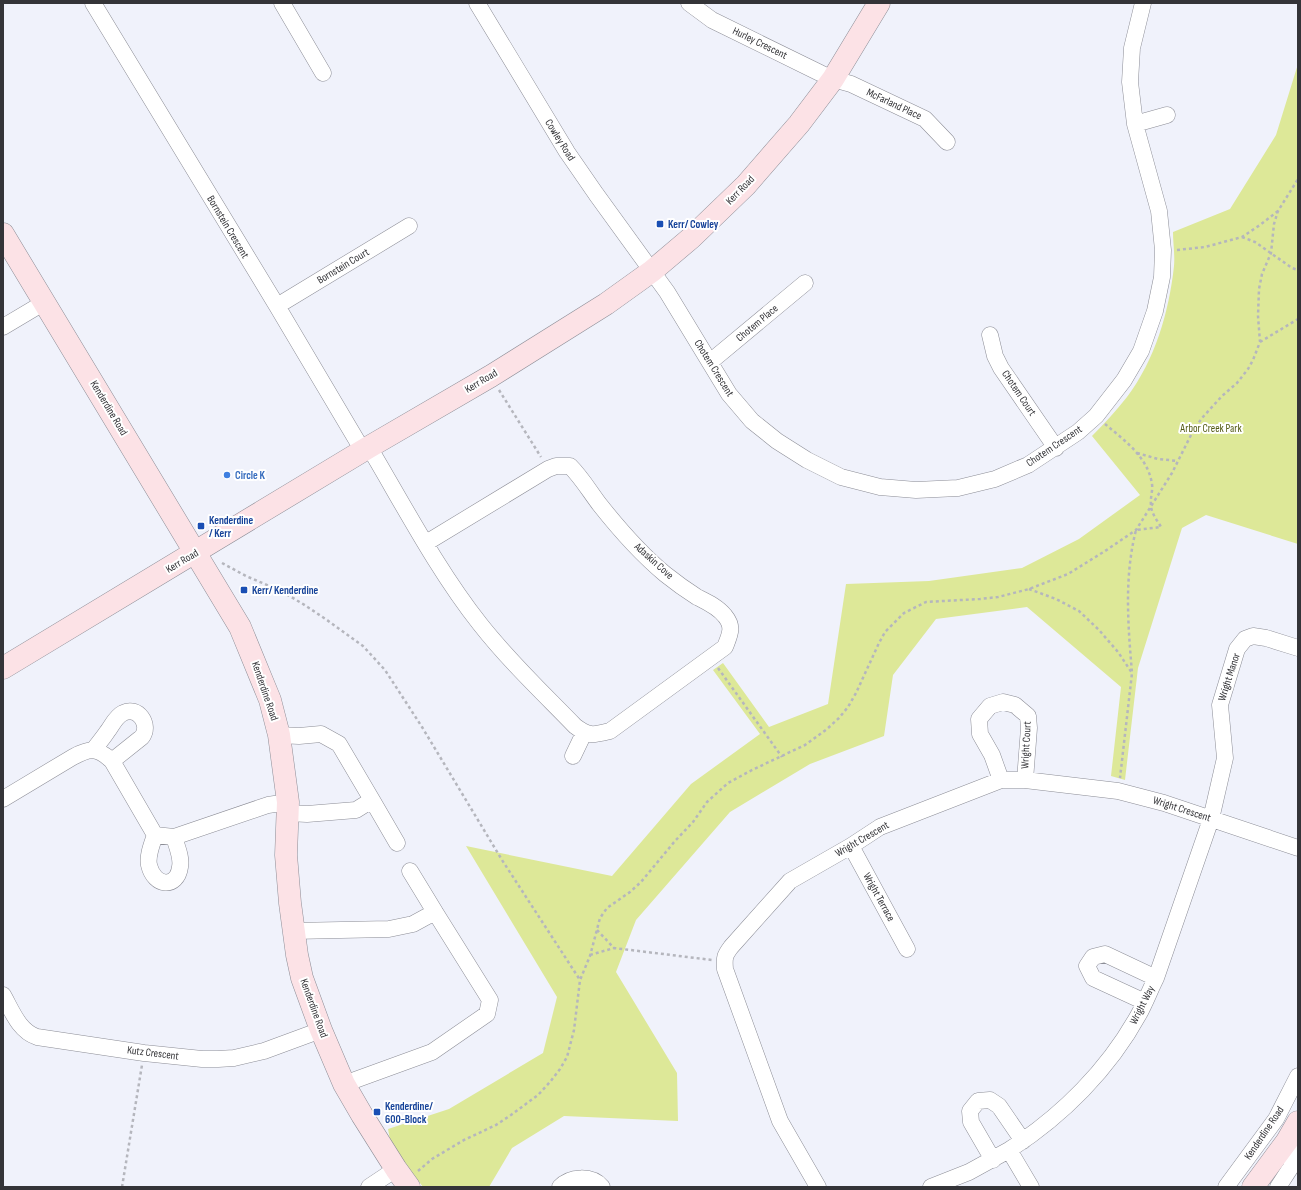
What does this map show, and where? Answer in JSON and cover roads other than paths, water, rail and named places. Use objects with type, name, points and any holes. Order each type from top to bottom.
[{"type":"street","name":"Bornstein Crescent","points":[[93,3],[276,306],[366,449]]},
{"type":"street","points":[[282,3],[323,73]]},
{"type":"street","name":"Cowley Road","points":[[477,3],[567,152],[652,271]]},
{"type":"street","name":"Hurley Crescent","points":[[689,3],[712,20],[833,79]]},
{"type":"street","name":"Kerr Road","points":[[3,668],[366,449],[491,376],[599,309],[652,271],[691,238],[746,185],[799,124],[833,79],[879,3]]},
{"type":"street","name":"Chotem Crescent","points":[[652,271],[667,292],[729,394],[752,421],[777,442],[807,460],[841,477],[880,487],[916,490],[958,488],[995,479],[1028,465],[1056,448],[1078,432],[1096,416],[1124,380],[1141,351],[1155,310],[1162,277],[1163,250],[1159,211],[1135,124],[1130,82],[1132,48],[1143,3]]},
{"type":"street","name":"McFarland Place","points":[[833,79],[851,84],[925,119],[947,142]]},
{"type":"street","points":[[1135,124],[1168,115]]},
{"type":"street","name":"Bornstein Court","points":[[276,306],[409,226]]},
{"type":"street","name":"Kenderdine Road","points":[[3,234],[240,627],[270,700],[280,735],[288,808],[286,855],[293,931],[302,978],[321,1030],[344,1084],[403,1179]]},
{"type":"street","name":"Chotem Place","points":[[710,362],[805,283]]},
{"type":"street","points":[[3,327],[44,302]]},
{"type":"street","name":"Chotem Court","points":[[990,335],[995,356],[1001,368],[1056,448]]},
{"type":"street","points":[[366,449],[468,609],[495,643],[575,726],[584,733],[573,756]]},
{"type":"street","name":"Adaskin Cove","points":[[426,543],[548,469],[556,466],[570,466],[581,477],[599,503],[615,522],[646,556],[665,574],[696,596],[719,609],[726,617],[731,626],[730,636],[725,647],[610,731],[591,735],[584,733]]},
{"type":"street","name":"Wright Manor","points":[[1211,819],[1225,758],[1220,704],[1237,649],[1245,639],[1253,636],[1266,638],[1298,648]]},
{"type":"street","name":"Wright Court","points":[[1001,780],[992,755],[980,734],[979,719],[990,706],[1003,702],[1015,705],[1028,716],[1029,728],[1025,780]]},
{"type":"street","points":[[3,799],[82,752],[94,749],[118,717],[129,711],[136,712],[144,721],[146,727],[145,733],[142,738],[112,761]]},
{"type":"street","points":[[280,735],[299,736],[321,734],[339,744],[397,843]]},
{"type":"street","points":[[94,749],[104,754],[112,761],[155,835],[148,864],[158,881],[162,883],[175,879],[180,867],[180,858],[174,837]]},
{"type":"street","name":"Wright Crescent","points":[[818,1187],[780,1121],[725,968],[724,961],[725,955],[731,946],[790,881],[880,827],[1001,780],[1025,780],[1118,790],[1164,803],[1298,848]]},
{"type":"street","points":[[155,835],[174,837],[268,805],[288,808],[307,814],[356,810],[372,800]]},
{"type":"street","name":"Wright Way","points":[[1009,1150],[1048,1122],[1094,1078],[1121,1044],[1139,1014],[1156,978],[1211,819]]},
{"type":"street","name":"Wright Terrace","points":[[850,846],[907,949]]},
{"type":"street","points":[[344,1084],[432,1052],[487,1014],[490,1000],[410,871]]},
{"type":"street","points":[[293,931],[389,929],[413,924],[435,912]]},
{"type":"street","points":[[1145,1002],[1093,978],[1087,966],[1093,957],[1105,954],[1156,978]]},
{"type":"street","name":"Kutz Crescent","points":[[3,995],[20,1024],[30,1034],[37,1037],[144,1053],[202,1059],[234,1058],[264,1051],[321,1030]]},
{"type":"street","name":"Kenderdine Road","points":[[1226,1187],[1276,1119],[1298,1076]]},
{"type":"street","points":[[993,1160],[971,1122],[970,1110],[978,1101],[990,1100],[999,1106],[1023,1141]]},
{"type":"street","name":"Kenderdine Road","points":[[1253,1187],[1287,1141],[1298,1122]]},
{"type":"street","points":[[1278,1187],[1291,1167],[1293,1158],[1287,1141]]},
{"type":"street","points":[[930,1187],[969,1172],[1009,1150],[1031,1187]]},
{"type":"street","points":[[567,1185],[575,1178],[588,1179],[601,1185],[602,1187]]},
{"type":"street","points":[[369,1187],[403,1179]]},
{"type":"place","name":"Kerr/ Cowley","points":[[660,224]]},
{"type":"place","name":"Circle K","points":[[227,475]]},
{"type":"place","name":"Kenderdine / Kerr","points":[[201,526]]},
{"type":"place","name":"Kerr/ Kenderdine","points":[[244,590]]},
{"type":"place","name":"Kenderdine/ 600-Block","points":[[377,1112]]},
{"type":"park label","name":"Arbor Creek Park","points":[[1211,428]]}]
